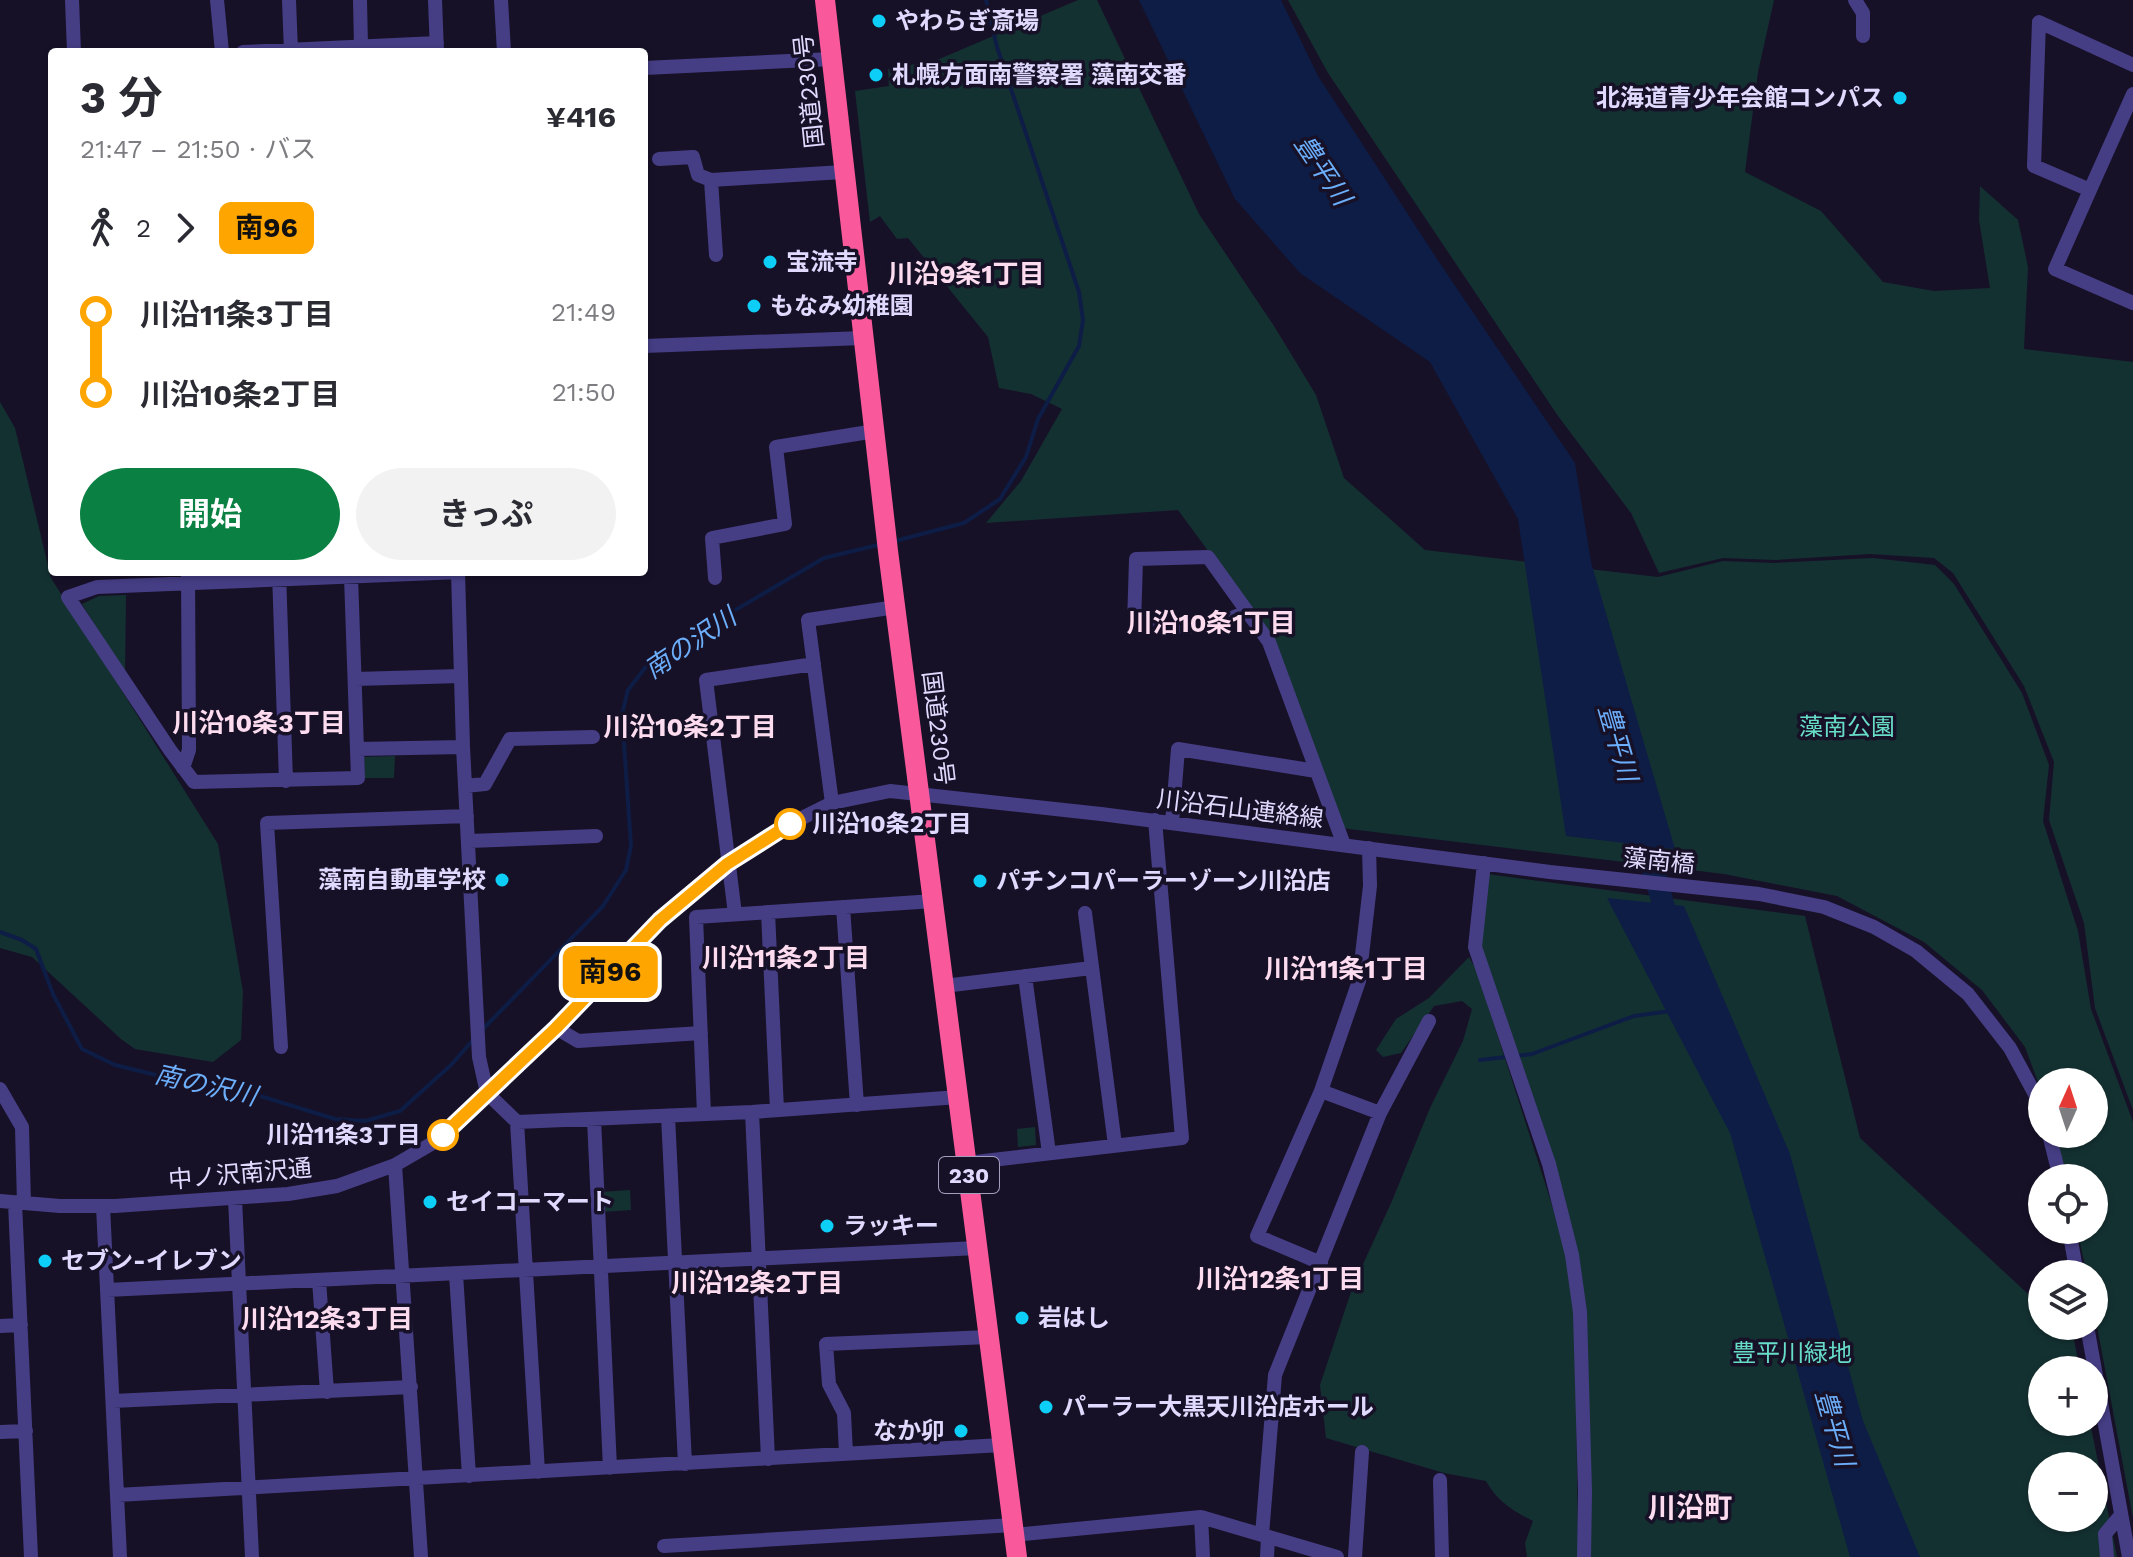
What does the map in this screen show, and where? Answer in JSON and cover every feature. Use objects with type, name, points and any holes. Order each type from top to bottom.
[{"type":"highway","name":"国道230号","points":[[825,0],[888,551],[1017,1557]]},
{"type":"street","points":[[72,0],[74,48]]},
{"type":"street","points":[[217,0],[222,48]]},
{"type":"street","points":[[289,0],[291,48]]},
{"type":"street","points":[[360,0],[361,46]]},
{"type":"street","points":[[333,48],[437,48],[435,0]]},
{"type":"street","points":[[501,0],[504,48]]},
{"type":"street","points":[[1855,0],[1863,13],[1863,36]]},
{"type":"street","points":[[2090,190],[2034,166],[2039,22],[2133,65]]},
{"type":"street","points":[[648,68],[832,59]]},
{"type":"street","points":[[2133,94],[2055,269],[2133,303]]},
{"type":"street","points":[[659,159],[693,157],[698,175],[711,180],[843,172]]},
{"type":"street","points":[[711,180],[716,255]]},
{"type":"street","points":[[648,346],[863,338]]},
{"type":"street","points":[[715,578],[712,538],[785,524],[776,447],[875,431]]},
{"type":"street","points":[[1247,612],[1209,627],[1134,625],[1136,559],[1208,557],[1269,642],[1344,845]]},
{"type":"street","points":[[279,576],[286,781]]},
{"type":"street","points":[[351,577],[358,778],[194,782],[68,597],[97,579],[373,576]]},
{"type":"street","points":[[459,576],[463,747],[479,1057],[487,1093],[517,1122],[538,1472]]},
{"type":"street","points":[[183,768],[189,750],[188,578]]},
{"type":"street","points":[[832,803],[808,620],[896,607]]},
{"type":"street","points":[[735,914],[706,680],[814,664]]},
{"type":"street","points":[[355,679],[461,676]]},
{"type":"street","points":[[465,786],[485,784],[510,739],[593,737]]},
{"type":"street","points":[[357,749],[463,747]]},
{"type":"street","points":[[1172,823],[1178,749],[1316,771]]},
{"type":"street","name":"中ノ沢南沢通","points":[[13,1203],[103,1206],[288,1194],[337,1186],[395,1165],[438,1140],[556,1028],[660,920],[727,864],[792,823],[832,803],[890,791],[920,792]]},
{"type":"street","name":"川沿石山連絡線","points":[[920,792],[1554,872]]},
{"type":"street","points":[[281,1047],[267,823],[467,816]]},
{"type":"street","points":[[967,1163],[1182,1138],[1155,820]]},
{"type":"street","points":[[469,841],[596,836]]},
{"type":"street","points":[[1321,1263],[1257,1236],[1321,1091],[1359,981],[1370,886],[1369,848]]},
{"type":"street","points":[[1484,863],[1475,947],[1549,1164],[1572,1255],[1580,1325],[1586,1531],[1584,1557]]},
{"type":"street","name":"藻南橋","points":[[1554,872],[1759,894],[1824,907],[1846,915],[1895,939],[1932,963],[1968,994],[1998,1030],[2028,1082]]},
{"type":"street","points":[[704,1114],[696,917],[934,901]]},
{"type":"street","points":[[843,907],[857,1105]]},
{"type":"street","points":[[768,912],[777,1110]]},
{"type":"street","points":[[1085,913],[1115,1145]]},
{"type":"street","points":[[944,986],[1091,968]]},
{"type":"street","points":[[1025,976],[1049,1153]]},
{"type":"street","points":[[1267,1557],[1265,1536],[1275,1375],[1380,1113],[1429,1021]]},
{"type":"street","points":[[556,1028],[578,1041],[701,1033]]},
{"type":"street","points":[[0,1089],[22,1127],[13,1203],[31,1557]]},
{"type":"street","points":[[1321,1091],[1380,1113]]},
{"type":"street","points":[[517,1122],[752,1112],[959,1097]]},
{"type":"street","points":[[752,1112],[768,1459]]},
{"type":"street","points":[[668,1116],[685,1464]]},
{"type":"street","points":[[594,1119],[610,1468]]},
{"type":"street","points":[[395,1165],[421,1557]]},
{"type":"street","points":[[235,1199],[252,1557]]},
{"type":"street","points":[[103,1206],[120,1557]]},
{"type":"street","points":[[107,1290],[977,1248]]},
{"type":"street","points":[[456,1274],[469,1476]]},
{"type":"street","points":[[319,1280],[327,1392]]},
{"type":"street","points":[[0,1326],[21,1325]]},
{"type":"street","points":[[846,1454],[844,1413],[829,1384],[826,1344],[988,1337]]},
{"type":"street","points":[[2090,1340],[2129,1557]]},
{"type":"street","points":[[113,1401],[411,1387]]},
{"type":"street","points":[[0,1432],[26,1431]]},
{"type":"street","points":[[117,1495],[1002,1445]]},
{"type":"street","points":[[1355,1557],[1362,1452]]},
{"type":"street","points":[[1440,1480],[1442,1557]]},
{"type":"street","points":[[2107,1557],[2105,1534],[2121,1515]]},
{"type":"street","points":[[1201,1517],[1203,1557]]},
{"type":"street","points":[[664,1546],[1013,1530],[1201,1517],[1337,1557]]},
{"type":"street","points":[[753,1541],[754,1557]]},
{"type":"green space","name":"藻南公園","points":[[1078,0],[1097,0],[1199,214],[1316,395],[1344,478],[1425,550],[1658,577],[1723,561],[1775,563],[1873,558],[1935,565],[1954,584],[2022,693],[2049,765],[2043,821],[2078,931],[2091,1009],[2133,1122],[2133,1518],[2108,1385],[2108,1356],[2103,1356],[2100,1340],[2108,1340],[2108,1260],[2084,1260],[2080,1244],[2108,1244],[2108,1164],[2063,1164],[2059,1148],[2108,1148],[2108,1068],[2033,1068],[2025,1047],[1982,990],[1924,942],[1837,896],[1724,874],[1341,828],[1292,693],[1223,571],[1178,510],[986,523],[1021,481],[1062,409],[1031,394],[999,388],[988,337],[908,238],[897,239],[880,216],[870,222],[855,91],[889,86],[888,69],[937,60]]},
{"type":"green space","points":[[1288,0],[1774,0],[1758,72],[1745,172],[1821,211],[1883,282],[1934,291],[1990,288],[1979,220],[1980,186],[2018,220],[2028,267],[2024,349],[2133,362],[2133,1110],[2095,1008],[2084,923],[2049,820],[2054,762],[2024,686],[1953,573],[1934,558],[1870,554],[1775,560],[1723,558],[1659,573],[1631,513],[1558,416],[1328,73]]},
{"type":"green space","points":[[0,402],[15,428],[48,576],[218,844],[243,992],[241,1040],[213,1062],[135,1049],[32,957],[0,948]]},
{"type":"green space","points":[[126,595],[125,674],[82,604],[99,596]]},
{"type":"green space","points":[[395,756],[394,778],[365,778],[364,757]]},
{"type":"green space","name":"豊平川緑地","points":[[1487,874],[1805,916],[1860,1138],[2028,1294],[2028,1340],[2074,1340],[2077,1356],[2028,1356],[2028,1436],[2093,1436],[2096,1452],[2028,1452],[2028,1532],[2108,1532],[2108,1512],[2117,1557],[1588,1557],[1584,1303],[1480,950]]},
{"type":"green space","points":[[1469,957],[1477,971],[1568,1262],[1575,1310],[1578,1557],[1527,1557],[1525,1543],[1533,1521],[1506,1505],[1486,1481],[1444,1473],[1326,1438],[1320,1385],[1353,1286],[1430,1108],[1463,1041],[1472,1009],[1462,1001],[1434,1006],[1401,1053],[1383,1057],[1376,1050],[1396,1019],[1429,998]]},
{"type":"green space","points":[[1035,1127],[1036,1145],[1018,1147],[1017,1129]]},
{"type":"green space","points":[[630,1190],[631,1210],[602,1212],[601,1192]]},
{"type":"water","points":[[1139,0],[1281,0],[1318,76],[1575,463],[1591,562],[1675,849],[1566,836],[1518,519],[1430,362],[1300,273],[1235,199]]},
{"type":"water","points":[[1607,898],[1684,906],[1790,1154],[1863,1421],[1920,1557],[1850,1557],[1730,1133]]},
{"type":"waterway","name":"南の沢川","points":[[895,541],[964,523],[1000,499],[1026,457],[1038,419],[1079,346],[1083,320],[1079,292],[997,47],[986,0]]},
{"type":"waterway","name":"南の沢川","points":[[482,1030],[603,906],[626,870],[631,846],[622,714],[628,690],[645,668],[715,622],[824,558],[882,544]]},
{"type":"waterway","name":"豊平川","points":[[1639,819],[1671,932]]},
{"type":"waterway","name":"南の沢川","points":[[0,932],[36,949],[53,994],[82,1049],[115,1065],[193,1084],[247,1092],[335,1119],[365,1121],[400,1111],[451,1065],[474,1039]]},
{"type":"waterway","points":[[1480,1060],[1532,1054],[1634,1016],[1670,1011]]},
{"type":"bus line","name":"南96","points":[[443,1135],[556,1028],[660,920],[727,864],[790,824]]},
{"type":"place","name":"やわらぎ斎場","points":[[879,21]]},
{"type":"place","name":"札幌方面南警察署 藻南交番","points":[[876,75]]},
{"type":"place","name":"北海道青少年会館コンパス","points":[[1900,98]]},
{"type":"place","name":"宝流寺","points":[[770,262]]},
{"type":"place","name":"もなみ幼稚園","points":[[754,306]]},
{"type":"place","name":"川沿10条2丁目","points":[[790,824]]},
{"type":"place","name":"藻南自動車学校","points":[[502,880]]},
{"type":"place","name":"パチンコパーラーゾーン川沿店","points":[[980,881]]},
{"type":"place","name":"川沿11条3丁目","points":[[443,1135]]},
{"type":"place","name":"セイコーマート","points":[[430,1202]]},
{"type":"place","name":"ラッキー","points":[[827,1226]]},
{"type":"place","name":"セブン-イレブン","points":[[45,1261]]},
{"type":"place","name":"岩はし","points":[[1022,1318]]},
{"type":"place","name":"パーラー大黒天川沿店ホール","points":[[1046,1407]]},
{"type":"place","name":"なか卯","points":[[961,1431]]},
{"type":"district","name":"川沿9条1丁目","points":[[966,274]]},
{"type":"district","name":"川沿10条1丁目","points":[[1211,623]]},
{"type":"district","name":"川沿10条3丁目","points":[[259,723]]},
{"type":"district","name":"川沿10条2丁目","points":[[690,727]]},
{"type":"district","name":"川沿11条2丁目","points":[[786,958]]},
{"type":"district","name":"川沿11条1丁目","points":[[1346,969]]},
{"type":"district","name":"川沿12条1丁目","points":[[1280,1279]]},
{"type":"district","name":"川沿12条2丁目","points":[[757,1283]]},
{"type":"district","name":"川沿12条3丁目","points":[[327,1319]]},
{"type":"district","name":"川沿町","points":[[1690,1507]]}]
